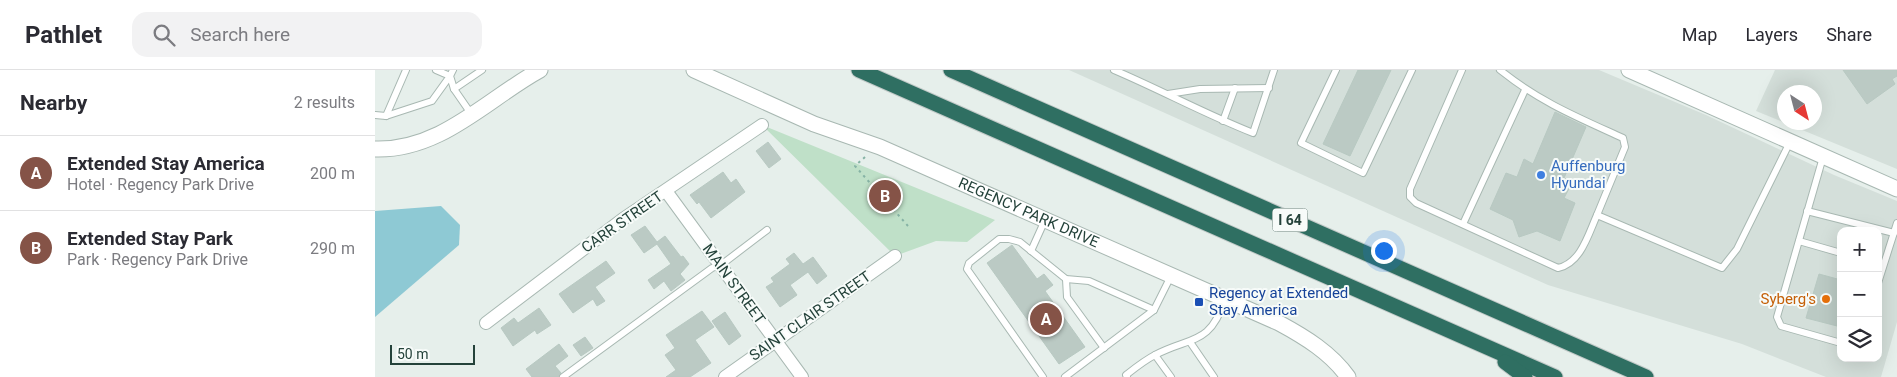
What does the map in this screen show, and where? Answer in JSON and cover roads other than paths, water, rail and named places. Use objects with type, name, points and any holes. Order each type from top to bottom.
[{"type":"highway","name":"I 64","points":[[859,70],[1555,377]]},
{"type":"highway","name":"I 64","points":[[951,70],[1646,377]]},
{"type":"highway","points":[[1484,346],[1525,377]]},
{"type":"street","points":[[375,149],[412,145],[444,132],[472,116],[540,70]]},
{"type":"street","name":"REGENCY PARK DRIVE","points":[[695,70],[814,124],[880,147],[1225,299],[1301,335],[1332,358],[1348,377]]},
{"type":"street","points":[[1629,70],[1897,189]]},
{"type":"street","name":"CARR STREET","points":[[486,323],[623,219],[762,125]]},
{"type":"street","name":"MAIN STREET","points":[[666,191],[802,377]]},
{"type":"street","name":"SAINT CLAIR STREET","points":[[725,377],[895,256]]},
{"type":"lane","points":[[386,116],[406,70]]},
{"type":"lane","points":[[436,70],[451,73]]},
{"type":"lane","points":[[454,89],[482,70]]},
{"type":"lane","points":[[1114,70],[1253,133],[1274,70]]},
{"type":"lane","points":[[1336,70],[1301,143],[1363,172],[1412,70]]},
{"type":"lane","points":[[1462,70],[1410,189],[1410,197],[1415,203],[1557,268],[1568,266],[1576,258],[1597,215],[1625,147],[1623,138],[1547,104],[1525,90],[1501,70]]},
{"type":"lane","points":[[375,115],[386,116],[431,101],[451,73]]},
{"type":"lane","points":[[451,73],[454,89],[472,116]]},
{"type":"lane","points":[[1223,121],[1235,88]]},
{"type":"lane","points":[[1167,94],[1200,89],[1269,88]]},
{"type":"lane","points":[[1463,224],[1525,90]]},
{"type":"lane","points":[[1597,215],[1722,268],[1742,240],[1790,142]]},
{"type":"lane","points":[[1823,156],[1777,317],[1781,326],[1837,342]]},
{"type":"lane","points":[[1807,211],[1894,233]]},
{"type":"lane","points":[[1031,251],[1045,220]]},
{"type":"lane","points":[[1882,262],[1897,223]]},
{"type":"lane","points":[[563,377],[712,268],[721,265],[767,230]]},
{"type":"lane","points":[[1043,377],[967,269],[969,263],[999,239],[1020,242],[1065,279],[1089,280],[1154,310]]},
{"type":"lane","points":[[1799,241],[1837,252]]},
{"type":"lane","points":[[1065,377],[1154,310],[1171,276]]},
{"type":"lane","points":[[1065,279],[1067,297],[1103,348]]},
{"type":"lane","points":[[1125,376],[1155,354],[1190,342],[1211,329],[1220,314],[1225,299]]},
{"type":"lane","points":[[1190,342],[1214,377]]},
{"type":"lane","points":[[1155,354],[1171,377]]},
{"type":"water","points":[[441,206],[460,225],[459,245],[375,317],[375,211]]},
{"type":"place","name":"Auffenburg Hyundai","points":[[1541,175]]},
{"type":"place","name":"Extended Stay Park","points":[[885,196]]},
{"type":"place","name":"Syberg's","points":[[1826,299]]},
{"type":"place","name":"Regency at Extended Stay America","points":[[1199,302]]},
{"type":"place","name":"Extended Stay America","points":[[1046,319]]}]
